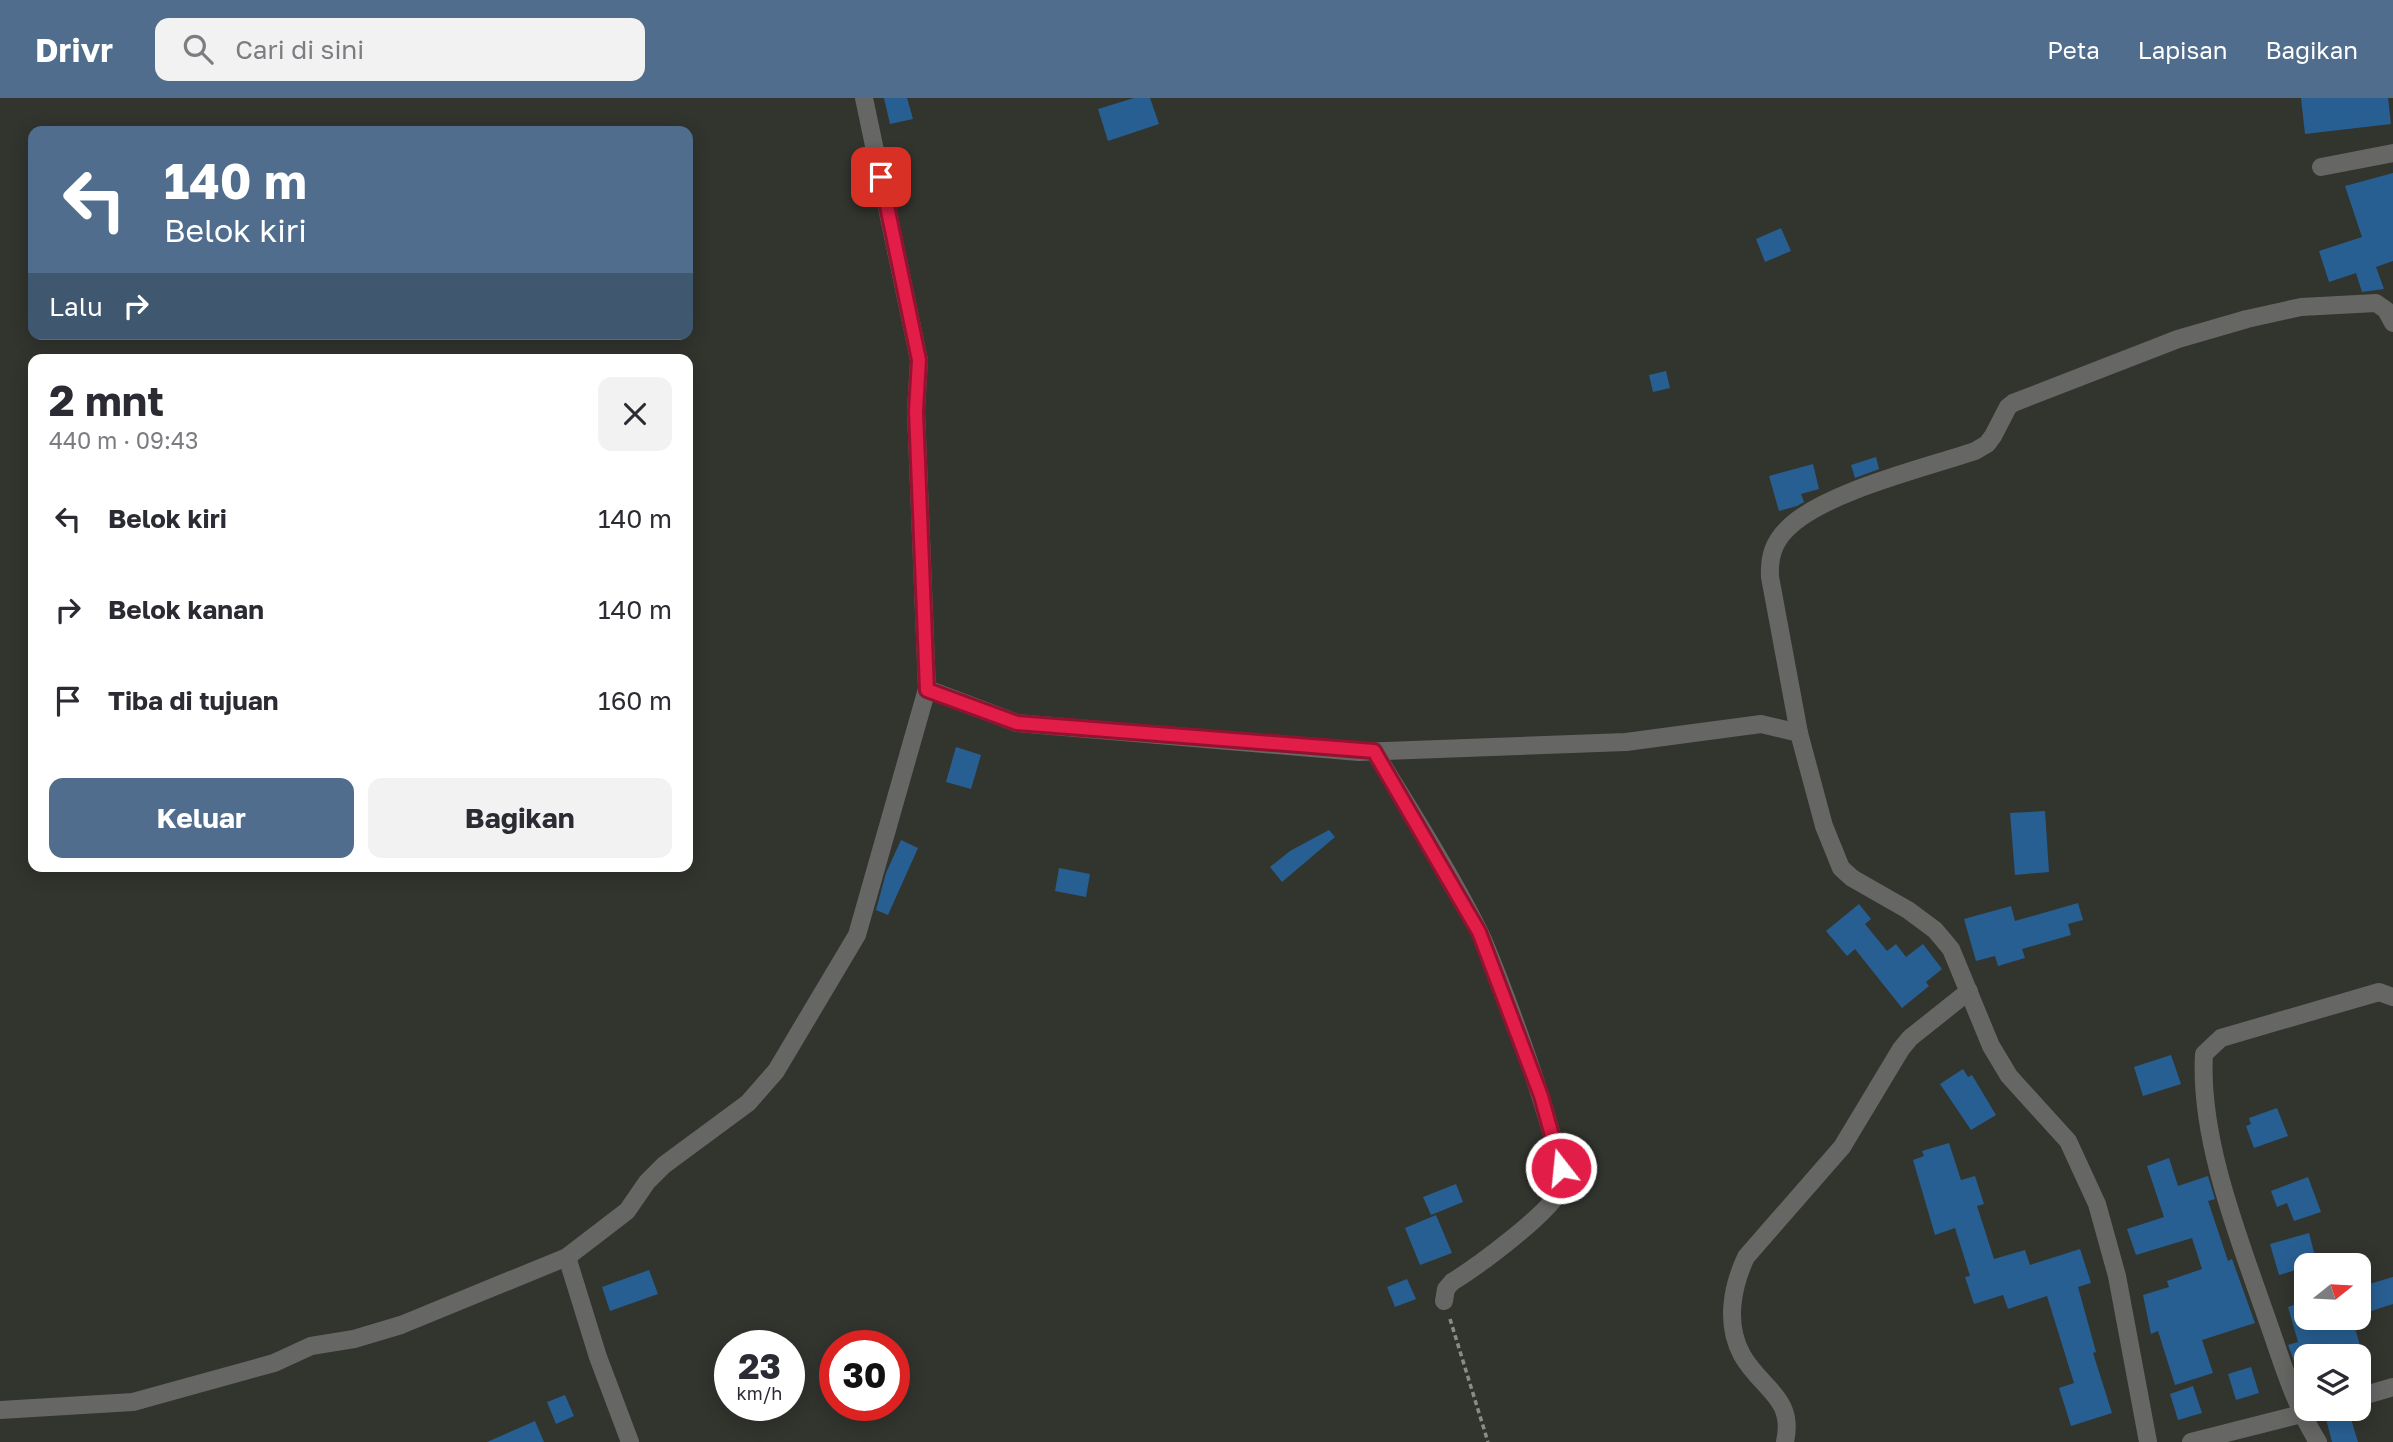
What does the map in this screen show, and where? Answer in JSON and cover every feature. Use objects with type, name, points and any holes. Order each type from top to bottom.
[{"type":"street","points":[[0,1409],[134,1402],[274,1363],[311,1346],[354,1339],[401,1325],[567,1257],[627,1211],[647,1182],[664,1165],[748,1103],[776,1071],[857,935],[927,690],[916,411],[919,360],[864,98]]},
{"type":"street","points":[[2321,167],[2393,153]]},
{"type":"street","points":[[2148,1442],[2134,1382],[2126,1318],[2097,1204],[2068,1141],[2010,1076],[1991,1046],[1951,949],[1935,930],[1908,910],[1852,878],[1841,868],[1824,826],[1799,733],[1769,560],[1776,543],[1788,527],[1839,496],[1975,451],[1987,444],[2013,403],[2178,339],[2301,307],[2376,303],[2386,310],[2393,323]]},
{"type":"street","points":[[927,690],[1017,723],[1374,751],[1626,742],[1761,724],[1799,733]]},
{"type":"street","points":[[1374,751],[1479,932],[1541,1096],[1561,1168],[1560,1189],[1533,1221],[1452,1283],[1446,1289],[1444,1301]]},
{"type":"street","points":[[1785,1442],[1788,1429],[1784,1408],[1742,1355],[1736,1340],[1732,1305],[1737,1275],[1746,1257],[1842,1147],[1901,1049],[1910,1038],[1969,991]]},
{"type":"street","points":[[2294,1395],[2242,1247],[2217,1161],[2204,1097],[2204,1054],[2221,1038],[2379,992],[2393,997]]},
{"type":"street","points":[[567,1257],[598,1357],[630,1442]]},
{"type":"street","points":[[2371,1393],[2393,1387]]},
{"type":"street","points":[[2191,1442],[2294,1417]]},
{"type":"street","points":[[2305,1421],[2318,1442]]},
{"type":"path","points":[[1444,1301],[1488,1442]]},
{"type":"building","points":[[884,98],[907,98],[913,119],[890,124]]},
{"type":"building","points":[[1134,98],[1150,98],[1159,124],[1108,141],[1098,109]]},
{"type":"building","points":[[2301,98],[2388,98],[2391,124],[2305,134]]},
{"type":"building","points":[[2393,173],[2393,261],[2376,267],[2384,289],[2362,292],[2356,273],[2329,282],[2319,251],[2362,237],[2345,186]]},
{"type":"building","points":[[1781,228],[1791,251],[1765,262],[1756,239]]},
{"type":"building","points":[[1666,371],[1670,388],[1653,392],[1649,375]]},
{"type":"building","points":[[1876,457],[1879,469],[1855,478],[1851,465]]},
{"type":"building","points":[[1813,464],[1819,489],[1801,494],[1804,502],[1797,506],[1779,511],[1769,476]]},
{"type":"building","points":[[956,747],[981,755],[971,789],[946,782]]},
{"type":"building","points":[[2045,811],[2049,872],[2015,875],[2010,813]]},
{"type":"building","points":[[1329,830],[1335,837],[1282,882],[1270,867],[1290,851]]},
{"type":"building","points":[[901,840],[918,848],[888,915],[876,910],[886,873]]},
{"type":"building","points":[[1059,868],[1090,874],[1086,897],[1055,891]]},
{"type":"building","points":[[2078,903],[2083,920],[2068,924],[2071,935],[2022,949],[2025,958],[1998,966],[1995,956],[1976,961],[1964,919],[2011,906],[2015,921]]},
{"type":"building","points":[[1859,904],[1871,919],[1865,924],[1887,951],[1896,944],[1906,957],[1923,944],[1942,969],[1926,982],[1929,986],[1902,1008],[1855,949],[1847,956],[1826,931]]},
{"type":"building","points":[[2171,1055],[2181,1084],[2143,1096],[2134,1067]]},
{"type":"building","points":[[1963,1069],[1968,1077],[1972,1075],[1996,1115],[1971,1130],[1940,1084]]},
{"type":"building","points":[[2277,1108],[2288,1136],[2254,1148],[2246,1126],[2251,1124],[2249,1118]]},
{"type":"building","points":[[1949,1143],[1961,1180],[1975,1176],[1984,1204],[1977,1206],[1994,1259],[2025,1250],[2030,1265],[2080,1249],[2091,1283],[2078,1287],[2096,1352],[2093,1353],[2112,1413],[2071,1426],[2059,1388],[2074,1383],[2047,1296],[2008,1309],[2003,1295],[1974,1304],[1965,1277],[1970,1276],[1955,1228],[1935,1235],[1913,1160],[1924,1156],[1922,1151]]},
{"type":"building","points":[[2169,1158],[2178,1186],[2208,1176],[2215,1199],[2208,1201],[2228,1261],[2232,1259],[2255,1323],[2202,1340],[2213,1373],[2175,1385],[2158,1331],[2151,1334],[2143,1295],[2169,1287],[2167,1281],[2202,1269],[2192,1238],[2136,1255],[2127,1229],[2164,1217],[2147,1166]]},
{"type":"building","points":[[2308,1177],[2321,1212],[2294,1221],[2287,1203],[2277,1207],[2271,1191]]},
{"type":"building","points":[[1456,1184],[1463,1202],[1431,1215],[1423,1197]]},
{"type":"building","points":[[1436,1215],[1452,1253],[1420,1265],[1405,1228]]},
{"type":"building","points":[[2309,1233],[2314,1253],[2294,1253],[2294,1271],[2279,1275],[2270,1244]]},
{"type":"building","points":[[649,1270],[658,1294],[610,1311],[602,1287]]},
{"type":"building","points":[[2393,1277],[2393,1304],[2371,1311],[2371,1283]]},
{"type":"building","points":[[1407,1279],[1416,1299],[1395,1307],[1387,1287]]},
{"type":"building","points":[[2294,1305],[2294,1328],[2288,1307]]},
{"type":"building","points":[[2295,1330],[2355,1330],[2360,1344],[2294,1344],[2294,1361],[2288,1345],[2298,1342]]},
{"type":"building","points":[[2251,1367],[2259,1393],[2236,1400],[2228,1374]]},
{"type":"building","points":[[2193,1386],[2202,1413],[2178,1420],[2170,1394]]},
{"type":"building","points":[[565,1395],[574,1416],[556,1424],[547,1402]]},
{"type":"building","points":[[535,1421],[544,1442],[487,1442]]},
{"type":"building","points":[[2327,1421],[2352,1421],[2358,1442],[2332,1442]]},
{"type":"route","points":[[881,177],[919,360],[916,411],[927,690],[1017,723],[1359,752],[1374,751],[1479,932],[1541,1096],[1561,1168]]}]
